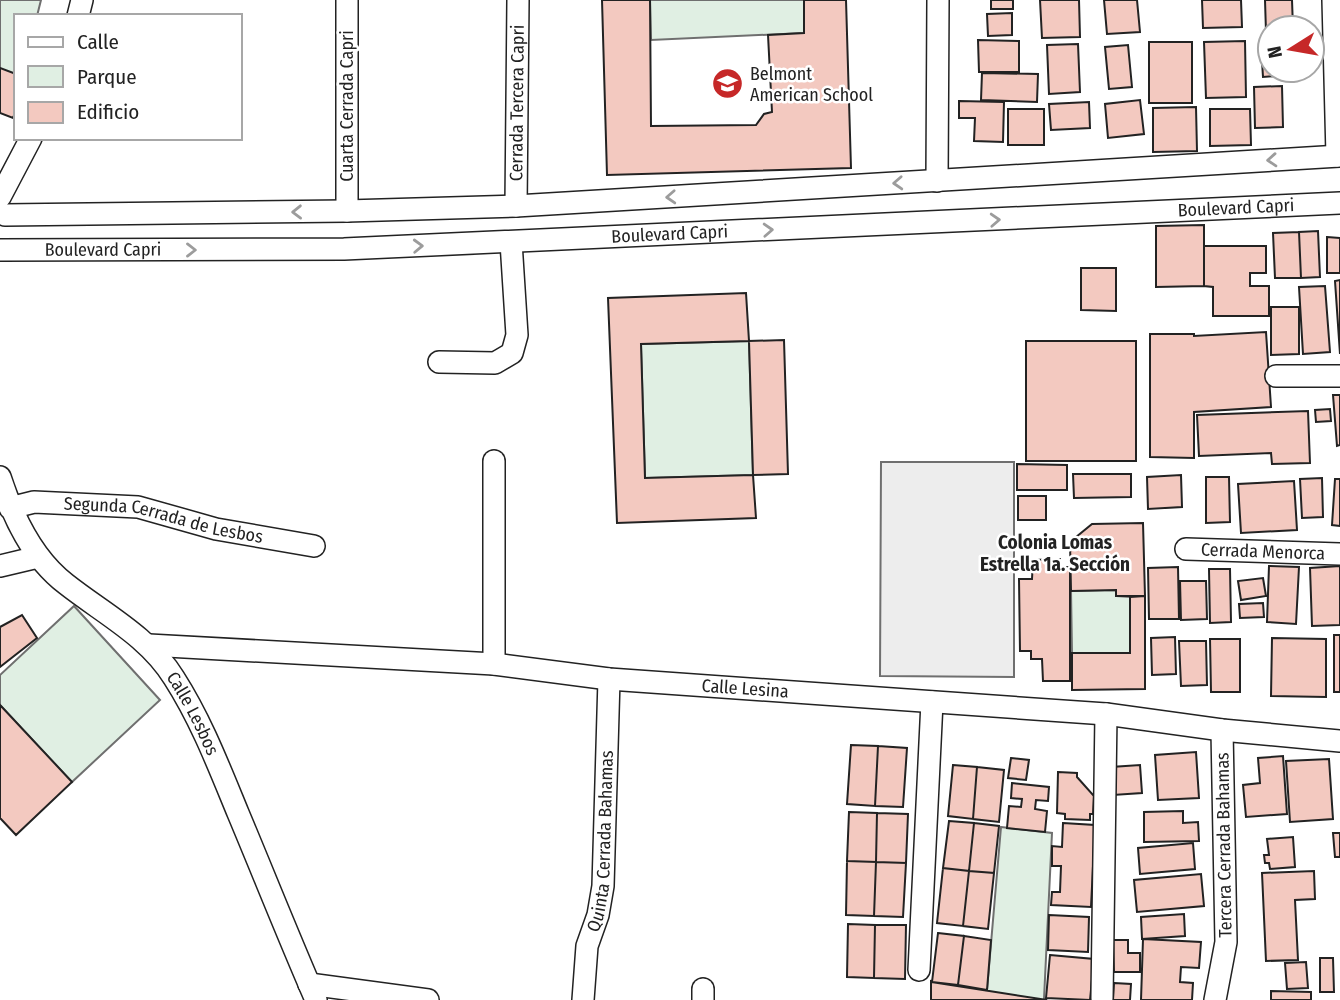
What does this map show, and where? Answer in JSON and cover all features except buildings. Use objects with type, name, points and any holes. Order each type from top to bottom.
[{"type":"street","name":"Cuarta Cerrada Capri","points":[[347,0],[347,211]]},
{"type":"street","name":"Cerrada Tercera Capri","points":[[516,206],[518,0]]},
{"type":"street","points":[[937,181],[938,0]]},
{"type":"street","points":[[1333,0],[1339,156]]},
{"type":"street","points":[[0,249],[5,233],[2,205],[30,140]]},
{"type":"street","name":"Boulevard Capri","points":[[2,205],[347,211],[516,206],[1339,156]]},
{"type":"street","name":"Boulevard Capri","points":[[0,249],[344,249],[1340,202]]},
{"type":"street","points":[[439,362],[495,363],[512,353],[517,335],[511,242]]},
{"type":"street","points":[[1276,376],[1340,376]]},
{"type":"street","points":[[494,461],[494,664]]},
{"type":"street","name":"Calle Lesbos","points":[[0,477],[10,508],[38,557],[64,583],[149,645],[173,676],[192,709],[224,779],[313,992]]},
{"type":"street","name":"Segunda Cerrada de Lesbos","points":[[10,508],[34,502],[138,507],[216,529],[314,547]]},
{"type":"street","name":"Cerrada Menorca","points":[[1186,549],[1340,554]]},
{"type":"street","points":[[0,566],[38,557]]},
{"type":"street","name":"Calle Lesina","points":[[149,645],[494,664],[609,679],[1106,714],[1222,730],[1340,741]]},
{"type":"street","name":"Quinta Cerrada Bahamas","points":[[583,1000],[587,946],[598,915],[603,886],[609,679]]},
{"type":"street","points":[[919,970],[932,702]]},
{"type":"street","points":[[1102,998],[1106,714]]},
{"type":"street","name":"Tercera Cerrada Bahamas","points":[[1215,1000],[1226,942],[1222,730]]},
{"type":"street","points":[[313,992],[428,1000]]},
{"type":"green space","points":[[0,0],[41,0],[38,14],[14,14],[14,87],[0,107]]},
{"type":"green space","points":[[650,0],[804,0],[804,33],[651,40]]},
{"type":"green space","points":[[749,341],[753,475],[645,478],[641,344]]},
{"type":"green space","points":[[1116,590],[1117,596],[1130,597],[1130,653],[1072,653],[1071,591]]},
{"type":"green space","points":[[74,606],[160,700],[72,782],[0,705],[0,675]]},
{"type":"green space","points":[[1001,827],[1052,833],[1044,999],[1047,1000],[963,1000],[961,985],[987,990]]},
{"type":"shaded area","points":[[881,462],[1014,462],[1014,677],[880,676]]},
{"type":"place","name":"Belmont American School","points":[[727,84]]},
{"type":"district","name":"Colonia Lomas Estrella 1a. Sección","points":[[1055,553]]}]
